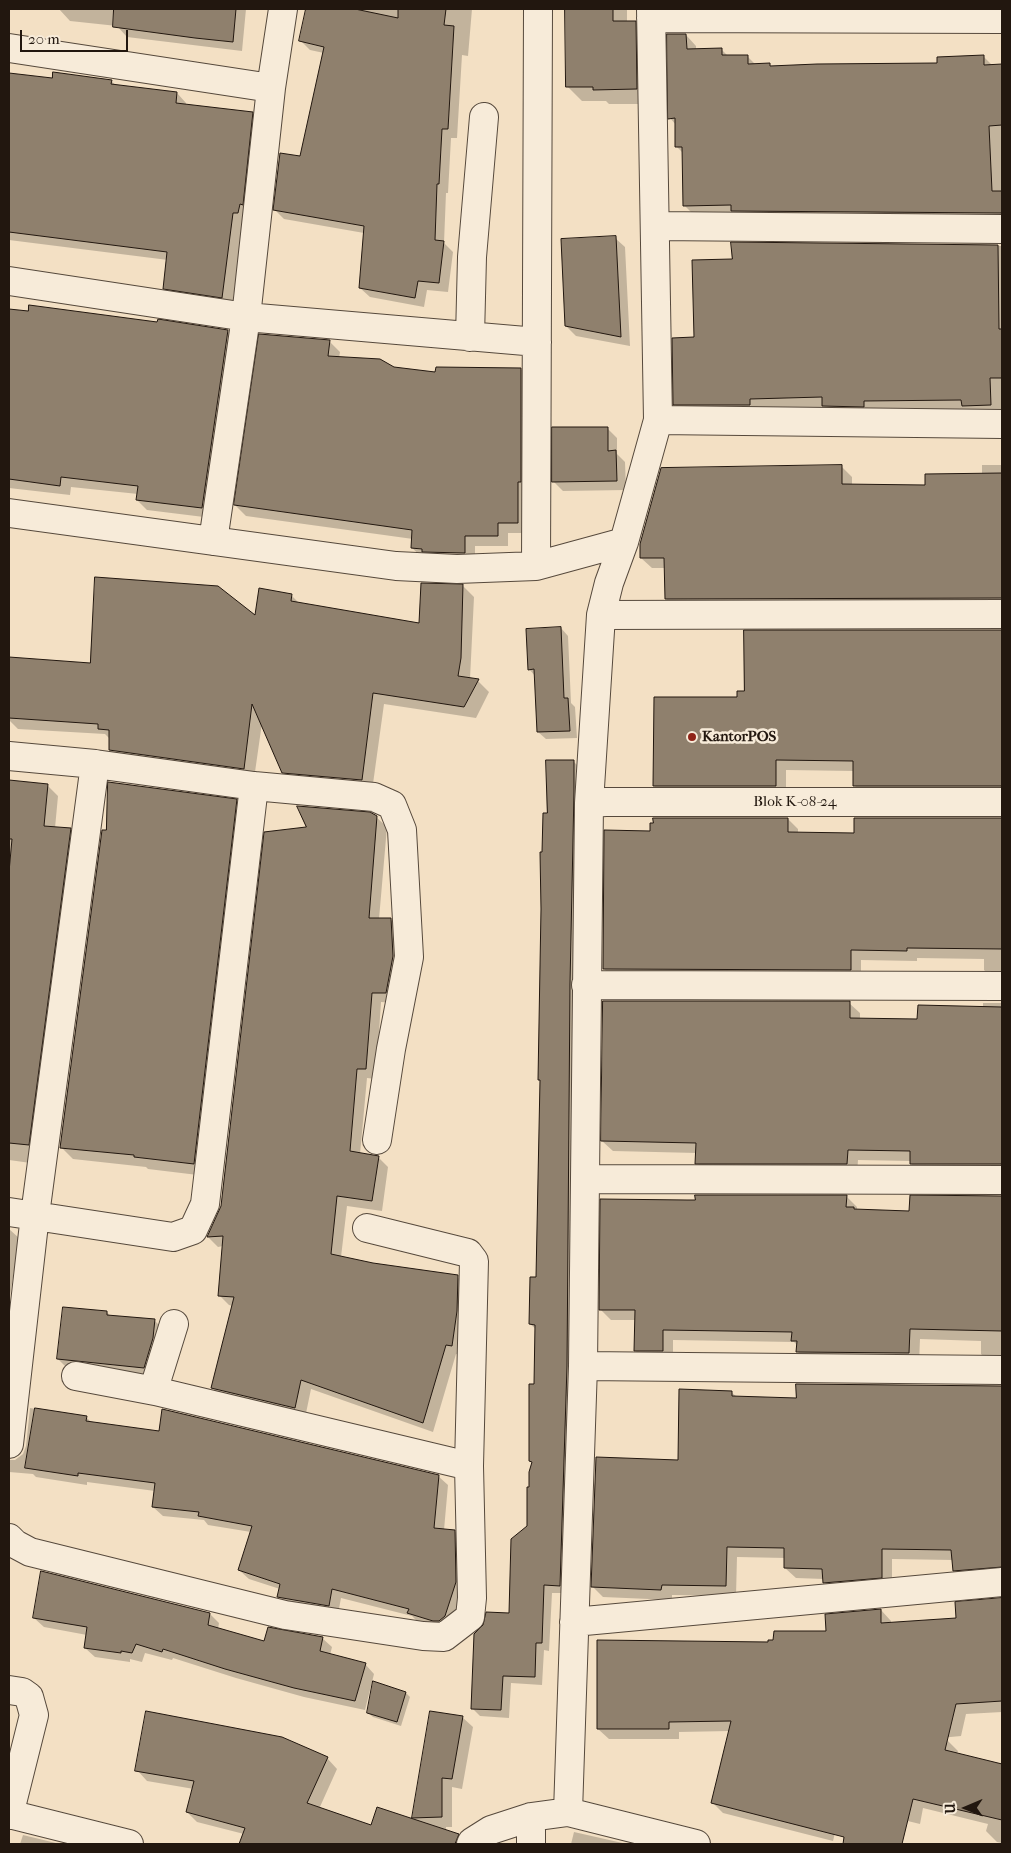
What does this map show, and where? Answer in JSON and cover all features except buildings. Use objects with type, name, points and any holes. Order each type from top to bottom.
[{"type":"street","points":[[213,541],[246,317],[271,88],[283,9]]},
{"type":"street","points":[[536,566],[538,9]]},
{"type":"street","points":[[568,1812],[583,1366],[588,804],[601,615],[609,582],[624,542],[658,420],[651,13],[999,15]]},
{"type":"street","points":[[9,48],[271,88]]},
{"type":"street","points":[[470,337],[472,257],[484,117]]},
{"type":"street","points":[[655,226],[1002,229]]},
{"type":"street","points":[[9,280],[246,317],[537,342]]},
{"type":"street","points":[[658,420],[1002,424]]},
{"type":"street","points":[[9,513],[396,566],[457,569],[536,566],[624,542]]},
{"type":"street","points":[[601,615],[1002,614]]},
{"type":"street","points":[[9,756],[95,764],[254,786],[374,797],[392,805],[402,830],[410,957],[391,1050],[377,1140]]},
{"type":"street","points":[[9,1444],[22,1214],[95,764]]},
{"type":"street","points":[[22,1214],[173,1237],[194,1230],[205,1204],[254,786]]},
{"type":"street","name":"Blok K-08-24","points":[[588,804],[606,802],[1002,802]]},
{"type":"street","points":[[586,984],[1002,986]]},
{"type":"street","points":[[585,1179],[1002,1180]]},
{"type":"street","points":[[9,1538],[15,1544],[30,1552],[285,1615],[423,1636],[444,1637],[470,1617],[472,1598],[469,1466],[473,1257],[468,1253],[367,1228]]},
{"type":"street","points":[[155,1391],[174,1324]]},
{"type":"street","points":[[583,1366],[1002,1370]]},
{"type":"street","points":[[76,1376],[155,1391],[469,1466]]},
{"type":"street","points":[[574,1622],[1002,1582]]},
{"type":"street","points":[[9,1690],[22,1692],[29,1697],[34,1715],[9,1815],[129,1844]]},
{"type":"street","points":[[471,1844],[491,1830],[531,1816],[568,1812],[696,1844]]},
{"type":"street","points":[[531,1816],[531,1844]]},
{"type":"place","name":"KantorPOS","points":[[692,737]]}]
